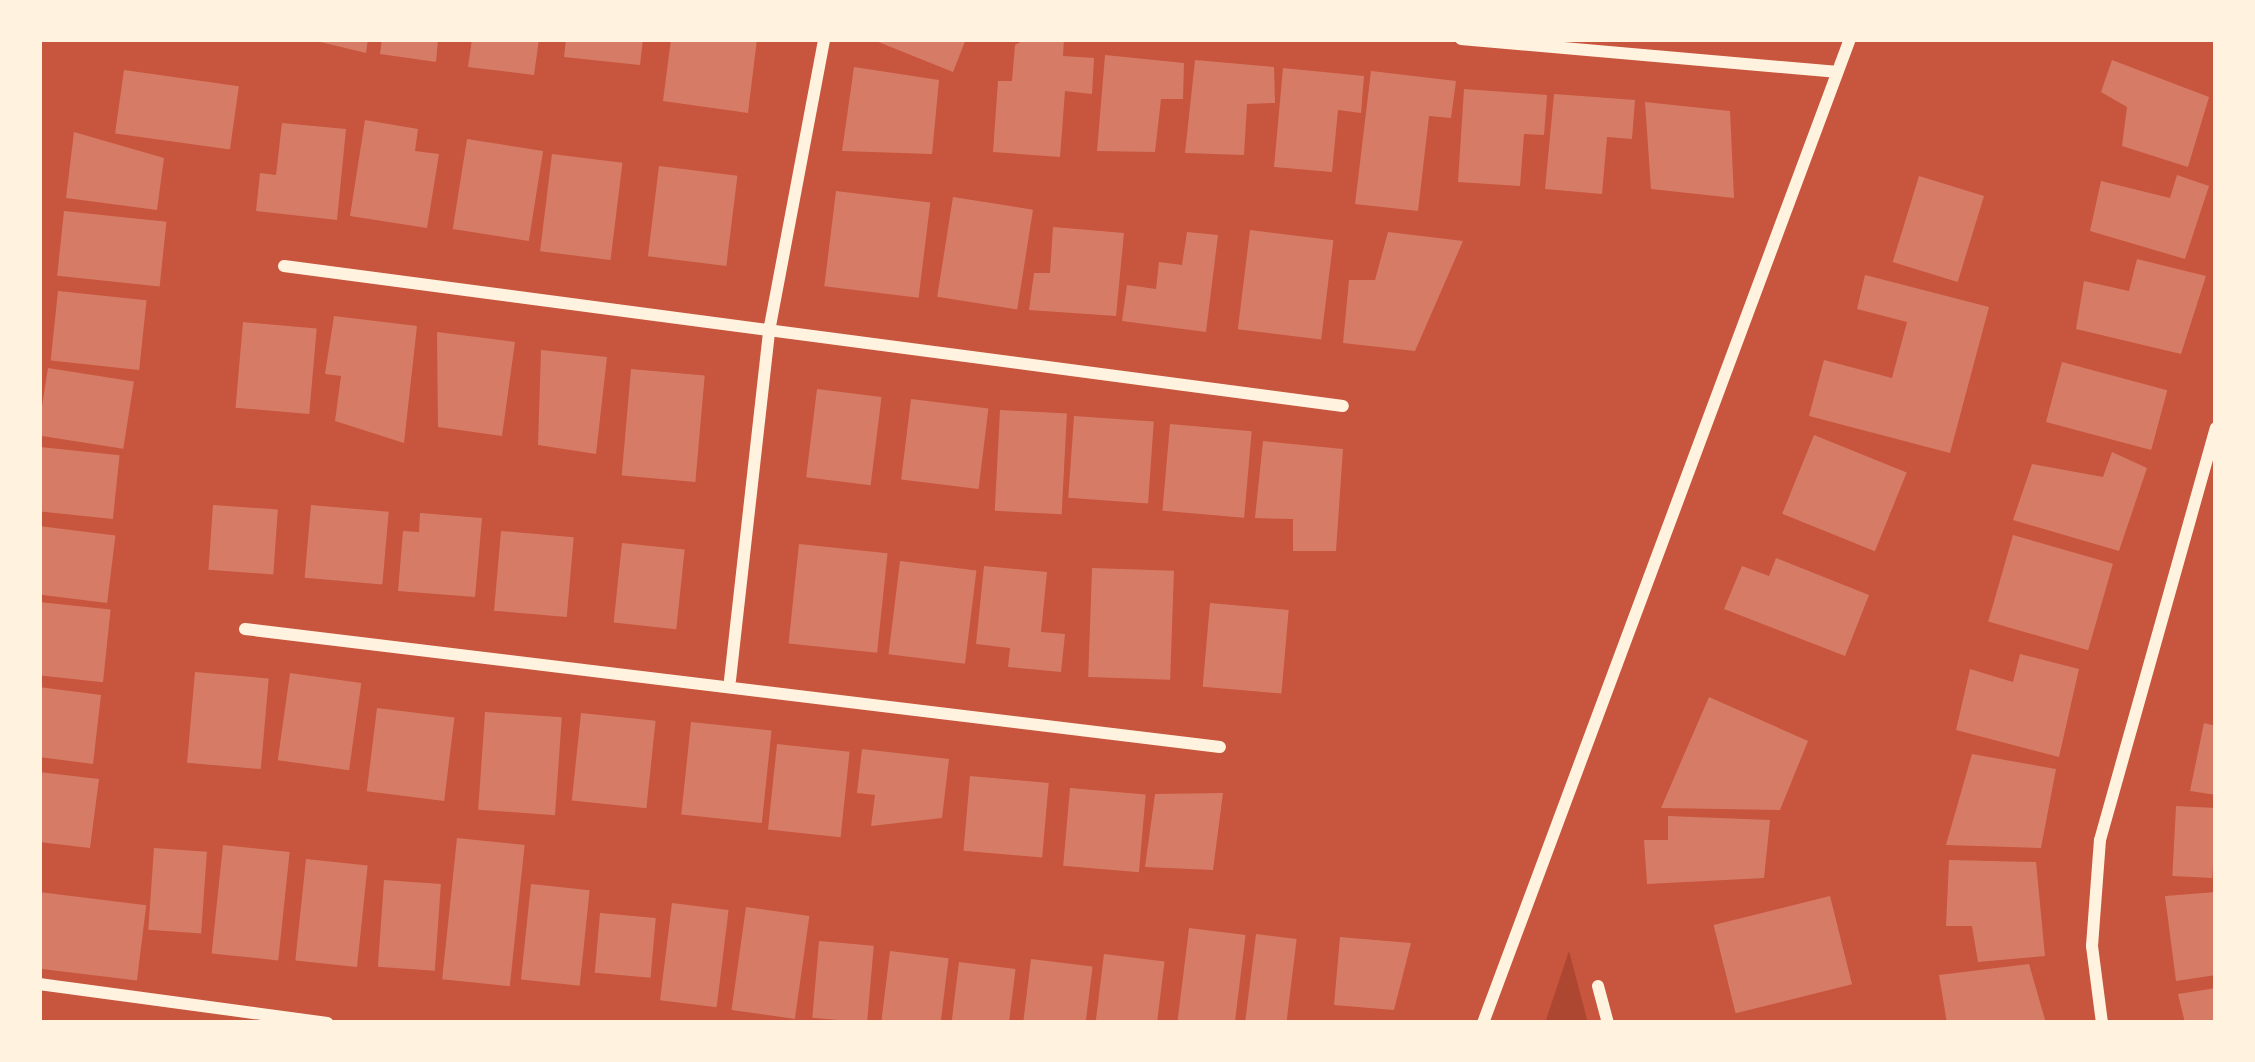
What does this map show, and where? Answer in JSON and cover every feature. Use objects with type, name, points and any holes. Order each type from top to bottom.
[{"type":"street","points":[[730,680],[770,326],[824,39]]},
{"type":"street","points":[[1461,39],[1836,72]]},
{"type":"street","points":[[1483,1023],[1850,39]]},
{"type":"street","points":[[284,266],[770,326],[1343,406]]},
{"type":"street","points":[[2102,1023],[2092,946],[2099,840],[2216,428]]},
{"type":"street","points":[[245,629],[730,680],[1220,747]]},
{"type":"street","points":[[39,984],[327,1023]]},
{"type":"street","points":[[1598,986],[1608,1023]]},
{"type":"shaded area","points":[[1569,951],[1588,1023],[1545,1023]]},
{"type":"building","points":[[308,39],[368,39],[366,53]]},
{"type":"building","points":[[382,39],[438,39],[436,62],[380,54]]},
{"type":"building","points":[[472,39],[539,39],[534,75],[468,67]]},
{"type":"building","points":[[566,39],[643,39],[640,65],[564,57]]},
{"type":"building","points":[[671,39],[757,39],[748,113],[663,101]]},
{"type":"building","points":[[871,39],[966,39],[953,72]]},
{"type":"building","points":[[1026,39],[1064,39],[1063,56],[1094,58],[1092,94],[1065,91],[1060,157],[993,152],[998,81],[1012,81],[1015,45]]},
{"type":"building","points":[[1105,55],[1184,63],[1183,99],[1161,99],[1155,152],[1097,151]]},
{"type":"building","points":[[1195,60],[1274,67],[1275,103],[1247,104],[1244,155],[1185,153]]},
{"type":"building","points":[[2112,60],[2209,97],[2188,167],[2122,146],[2127,107],[2101,92]]},
{"type":"building","points":[[854,67],[939,80],[932,154],[842,151]]},
{"type":"building","points":[[1283,68],[1364,76],[1361,113],[1338,110],[1332,172],[1274,167]]},
{"type":"building","points":[[124,70],[239,86],[230,150],[115,133]]},
{"type":"building","points":[[1371,71],[1456,81],[1451,118],[1429,116],[1418,211],[1355,204]]},
{"type":"building","points":[[1464,89],[1547,95],[1544,135],[1524,134],[1520,186],[1458,182]]},
{"type":"building","points":[[1554,94],[1635,100],[1632,139],[1607,137],[1602,194],[1545,189]]},
{"type":"building","points":[[1645,102],[1730,111],[1734,198],[1651,189]]},
{"type":"building","points":[[365,120],[418,129],[415,151],[439,154],[427,228],[350,216]]},
{"type":"building","points":[[282,123],[346,129],[337,220],[256,211],[260,173],[276,175]]},
{"type":"building","points":[[74,132],[164,158],[157,210],[66,198]]},
{"type":"building","points":[[467,139],[543,151],[529,241],[453,229]]},
{"type":"building","points":[[552,154],[622,163],[611,260],[540,251]]},
{"type":"building","points":[[659,166],[737,176],[726,266],[648,256]]},
{"type":"building","points":[[2177,175],[2209,186],[2185,259],[2090,231],[2101,181],[2170,198]]},
{"type":"building","points":[[1919,176],[1984,196],[1958,282],[1893,262]]},
{"type":"building","points":[[836,191],[930,203],[919,298],[824,286]]},
{"type":"building","points":[[953,197],[1033,210],[1017,309],[937,297]]},
{"type":"building","points":[[64,211],[166,222],[160,286],[57,276]]},
{"type":"building","points":[[1053,227],[1124,233],[1116,316],[1029,310],[1034,273],[1050,273]]},
{"type":"building","points":[[1250,230],[1333,240],[1321,339],[1238,329]]},
{"type":"building","points":[[1187,232],[1218,235],[1206,332],[1122,321],[1127,285],[1156,289],[1159,262],[1182,265]]},
{"type":"building","points":[[1388,232],[1463,241],[1415,351],[1343,343],[1349,280],[1375,280]]},
{"type":"building","points":[[2137,259],[2206,276],[2181,354],[2076,329],[2084,281],[2129,291]]},
{"type":"building","points":[[1865,275],[1989,307],[1950,453],[1809,416],[1824,360],[1892,378],[1907,322],[1857,309]]},
{"type":"building","points":[[58,291],[147,300],[139,370],[51,361]]},
{"type":"building","points":[[334,316],[417,326],[404,443],[335,421],[341,376],[325,374]]},
{"type":"building","points":[[243,322],[317,328],[309,414],[236,408]]},
{"type":"building","points":[[437,332],[515,342],[502,436],[438,427]]},
{"type":"building","points":[[541,350],[607,357],[596,454],[538,445]]},
{"type":"building","points":[[2062,362],[2167,390],[2151,450],[2046,422]]},
{"type":"building","points":[[48,368],[134,382],[123,449],[39,435]]},
{"type":"building","points":[[631,369],[705,375],[695,482],[622,476]]},
{"type":"building","points":[[817,389],[882,397],[871,485],[806,477]]},
{"type":"building","points":[[911,399],[988,409],[979,489],[901,479]]},
{"type":"building","points":[[1000,410],[1067,414],[1062,514],[995,511]]},
{"type":"building","points":[[1074,416],[1154,422],[1148,503],[1068,498]]},
{"type":"building","points":[[1170,424],[1252,431],[1244,518],[1162,511]]},
{"type":"building","points":[[1814,435],[1907,472],[1875,551],[1782,514]]},
{"type":"building","points":[[1263,441],[1343,449],[1336,551],[1293,551],[1293,519],[1255,518]]},
{"type":"building","points":[[40,447],[120,455],[113,519],[39,511]]},
{"type":"building","points":[[2112,452],[2147,468],[2119,551],[2013,520],[2032,464],[2103,477]]},
{"type":"building","points":[[213,505],[278,510],[273,574],[208,570]]},
{"type":"building","points":[[311,505],[389,512],[382,585],[305,578]]},
{"type":"building","points":[[420,513],[482,518],[475,597],[398,591],[403,531],[419,532]]},
{"type":"building","points":[[39,526],[115,535],[107,603],[39,595]]},
{"type":"building","points":[[501,531],[574,537],[567,617],[494,611]]},
{"type":"building","points":[[2013,535],[2113,564],[2088,650],[1988,622]]},
{"type":"building","points":[[622,543],[685,550],[676,629],[614,623]]},
{"type":"building","points":[[799,544],[888,553],[877,653],[789,643]]},
{"type":"building","points":[[1776,558],[1869,595],[1845,656],[1724,609],[1742,566],[1769,576]]},
{"type":"building","points":[[900,561],[976,570],[965,664],[889,654]]},
{"type":"building","points":[[984,566],[1047,572],[1041,632],[1065,634],[1061,672],[1008,667],[1010,648],[976,644]]},
{"type":"building","points":[[1092,568],[1174,571],[1170,680],[1088,677]]},
{"type":"building","points":[[39,602],[111,610],[103,682],[39,675]]},
{"type":"building","points":[[1210,603],[1289,610],[1281,694],[1203,687]]},
{"type":"building","points":[[2020,654],[2079,669],[2059,757],[1956,730],[1970,669],[2013,682]]},
{"type":"building","points":[[195,672],[269,678],[261,769],[187,763]]},
{"type":"building","points":[[290,673],[361,683],[349,770],[278,760]]},
{"type":"building","points":[[39,687],[101,695],[93,764],[39,757]]},
{"type":"building","points":[[1709,697],[1808,741],[1780,810],[1661,808]]},
{"type":"building","points":[[377,708],[454,718],[444,801],[367,791]]},
{"type":"building","points":[[485,712],[562,717],[555,815],[478,810]]},
{"type":"building","points":[[581,713],[656,721],[646,808],[572,801]]},
{"type":"building","points":[[691,722],[772,730],[762,823],[681,814]]},
{"type":"building","points":[[2204,723],[2216,726],[2216,795],[2190,791]]},
{"type":"building","points":[[777,744],[850,752],[841,837],[768,830]]},
{"type":"building","points":[[862,749],[949,759],[942,818],[871,826],[875,795],[857,793]]},
{"type":"building","points":[[1972,754],[2056,769],[2041,848],[1946,845]]},
{"type":"building","points":[[39,772],[99,779],[90,848],[39,842]]},
{"type":"building","points":[[970,776],[1049,783],[1042,858],[963,851]]},
{"type":"building","points":[[1070,788],[1146,795],[1139,872],[1063,866]]},
{"type":"building","points":[[1223,793],[1213,870],[1145,867],[1155,794]]},
{"type":"building","points":[[2176,806],[2216,808],[2212,878],[2172,876]]},
{"type":"building","points":[[1668,816],[1770,820],[1764,878],[1647,884],[1644,840],[1668,840]]},
{"type":"building","points":[[457,838],[525,845],[510,986],[442,979]]},
{"type":"building","points":[[223,845],[290,852],[278,960],[212,953]]},
{"type":"building","points":[[154,848],[207,852],[201,933],[148,930]]},
{"type":"building","points":[[306,859],[368,865],[357,967],[295,960]]},
{"type":"building","points":[[1949,860],[2036,862],[2045,956],[1978,962],[1972,926],[1946,926]]},
{"type":"building","points":[[384,880],[441,884],[435,971],[378,967]]},
{"type":"building","points":[[531,884],[590,890],[580,986],[521,979]]},
{"type":"building","points":[[39,892],[146,905],[137,981],[39,969]]},
{"type":"building","points":[[2216,892],[2216,975],[2176,981],[2165,896]]},
{"type":"building","points":[[1830,896],[1852,984],[1736,1013],[1714,925]]},
{"type":"building","points":[[672,903],[729,910],[717,1007],[660,1000]]},
{"type":"building","points":[[746,907],[809,916],[795,1019],[732,1010]]},
{"type":"building","points":[[600,913],[656,918],[651,978],[595,973]]},
{"type":"building","points":[[1189,928],[1246,935],[1235,1023],[1177,1023]]},
{"type":"building","points":[[1256,934],[1297,939],[1286,1023],[1245,1021]]},
{"type":"building","points":[[1340,937],[1411,943],[1394,1010],[1334,1005]]},
{"type":"building","points":[[819,941],[874,946],[867,1023],[812,1018]]},
{"type":"building","points":[[890,951],[949,958],[941,1023],[881,1023]]},
{"type":"building","points":[[1104,954],[1165,961],[1157,1023],[1096,1022]]},
{"type":"building","points":[[1031,959],[1093,967],[1086,1023],[1023,1023]]},
{"type":"building","points":[[959,962],[1016,969],[1009,1023],[952,1023]]},
{"type":"building","points":[[2029,964],[2046,1023],[1947,1023],[1939,975]]},
{"type":"building","points":[[2216,988],[2216,1023],[2185,1023],[2178,994]]}]
